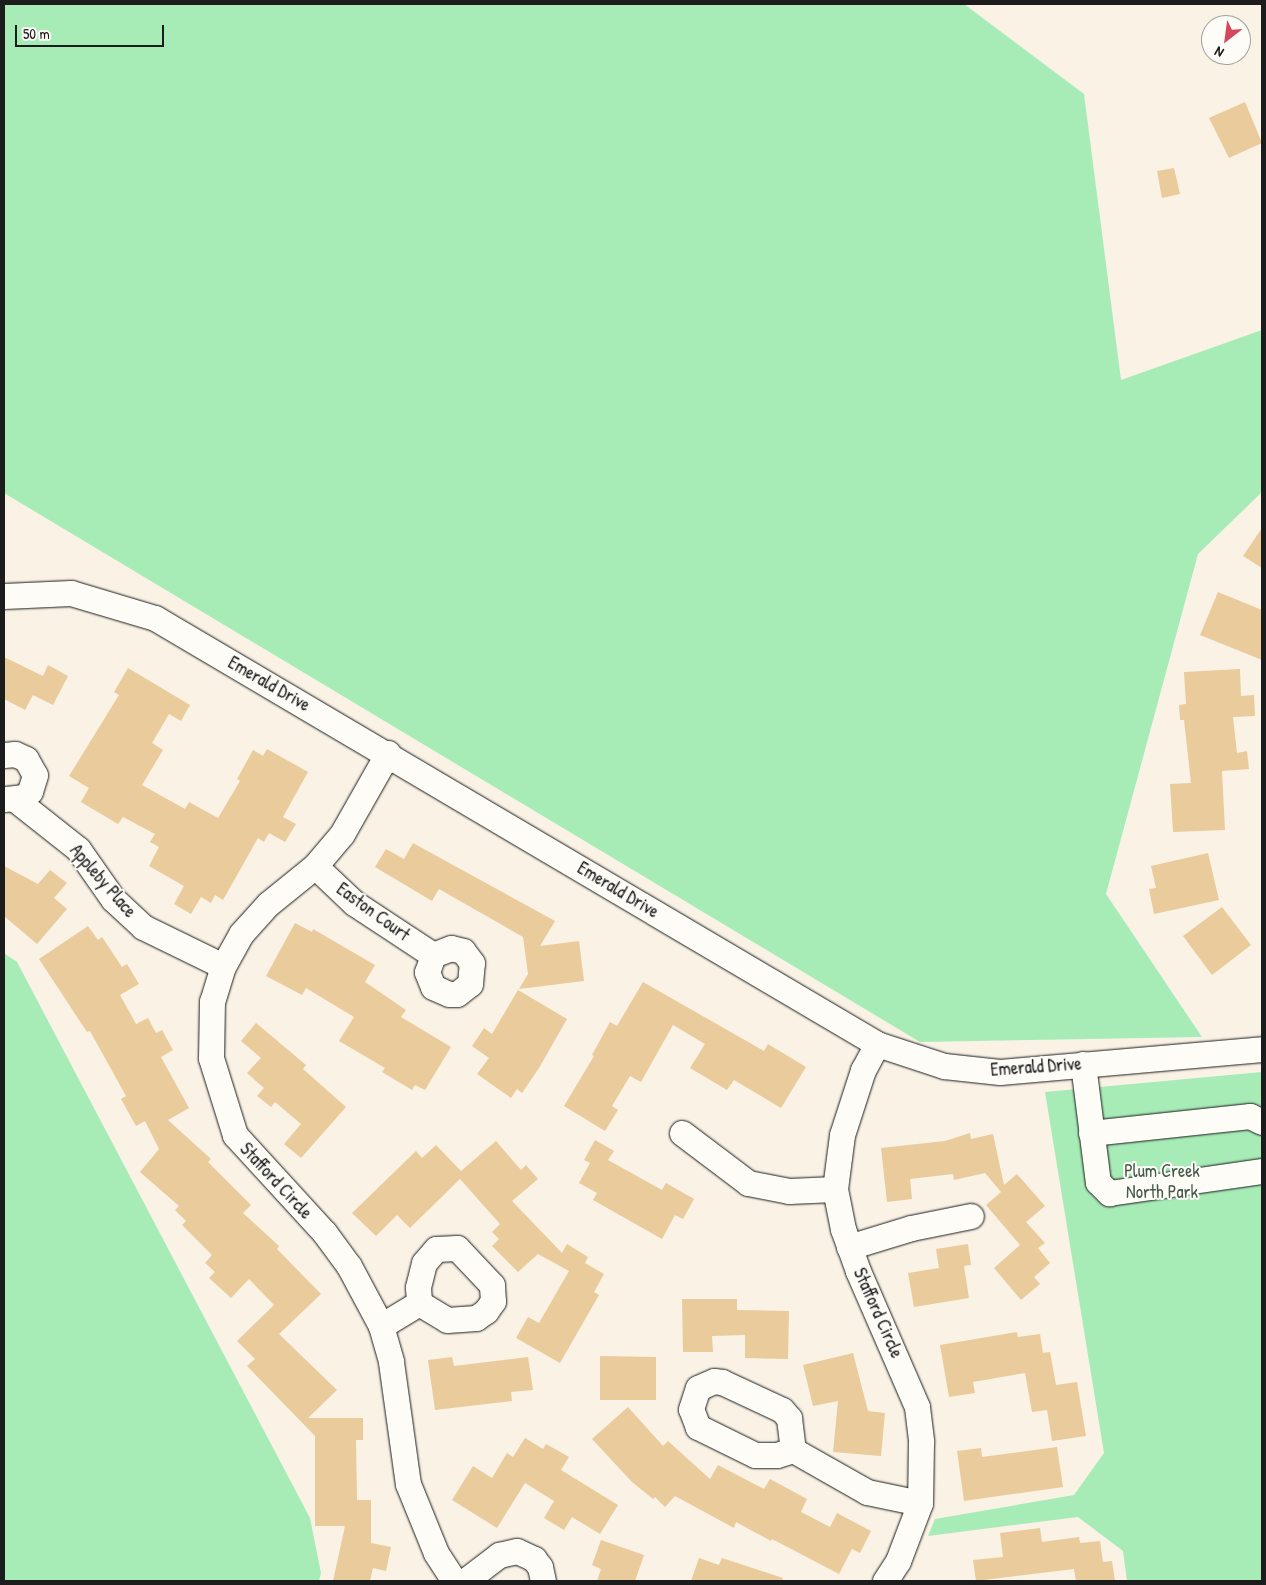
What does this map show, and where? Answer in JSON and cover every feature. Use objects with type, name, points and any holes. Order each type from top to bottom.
[{"type":"street","name":"Emerald Drive","points":[[4,596],[71,593],[155,618],[388,753],[877,1044],[944,1066],[1000,1072],[1262,1049]]},
{"type":"street","name":"Stafford Circle","points":[[388,753],[363,801],[315,866],[241,934],[223,966],[212,1001],[211,1058],[235,1135],[324,1232],[349,1266],[381,1326],[391,1362],[408,1484],[436,1553],[454,1581]]},
{"type":"street","name":"Appleby Place","points":[[4,755],[15,754],[26,759],[35,775],[30,791],[10,799]]},
{"type":"street","name":"Appleby Place","points":[[10,799],[78,849],[113,899],[143,927],[223,966]]},
{"type":"street","name":"Easton Court","points":[[315,866],[354,903],[433,955]]},
{"type":"street","name":"Stafford Circle","points":[[877,1044],[863,1070],[842,1134],[835,1189],[849,1247],[917,1407],[922,1468],[920,1503],[898,1561],[885,1581]]},
{"type":"street","points":[[1083,1064],[1098,1182],[1109,1193],[1262,1171]]},
{"type":"street","points":[[1092,1133],[1250,1116],[1262,1122]]},
{"type":"street","points":[[682,1133],[748,1183],[789,1191],[835,1189]]},
{"type":"street","points":[[849,1247],[911,1228],[971,1216]]},
{"type":"street","points":[[381,1326],[419,1303]]},
{"type":"street","points":[[793,1450],[867,1492],[920,1503]]},
{"type":"street","points":[[465,1581],[499,1555],[517,1551],[534,1559],[540,1567],[543,1581]]},
{"type":"green space","points":[[4,4],[964,4],[1084,94],[1121,380],[1262,330],[1262,492],[1198,554],[1106,894],[1202,1037],[920,1042],[4,493]]},
{"type":"green space","points":[[4,953],[17,962],[310,1518],[321,1573],[319,1581],[4,1581]]},
{"type":"green space","name":"Plum Creek North Park","points":[[1262,1072],[1262,1581],[1127,1581],[1123,1551],[1078,1517],[928,1536],[935,1519],[1074,1495],[1104,1453],[1045,1092]]},
{"type":"building","points":[[1245,102],[1262,143],[1229,158],[1209,118]]},
{"type":"building","points":[[1174,168],[1180,194],[1162,198],[1157,171]]},
{"type":"building","points":[[1262,528],[1262,568],[1243,556]]},
{"type":"building","points":[[1218,592],[1262,610],[1262,660],[1200,635]]},
{"type":"building","points":[[4,657],[43,676],[48,665],[68,676],[53,705],[33,695],[25,710],[4,699]]},
{"type":"building","points":[[128,668],[190,705],[181,721],[169,714],[152,743],[163,750],[142,785],[185,809],[189,802],[218,818],[240,781],[237,779],[253,750],[263,756],[267,749],[308,772],[283,817],[296,824],[285,842],[269,833],[264,842],[258,838],[223,900],[215,895],[211,903],[201,897],[191,914],[174,904],[184,886],[149,866],[159,847],[150,842],[155,834],[123,817],[118,824],[81,802],[89,788],[69,776],[119,695],[114,692]]},
{"type":"building","points":[[1240,669],[1241,696],[1254,695],[1255,716],[1233,717],[1237,753],[1247,751],[1249,769],[1222,771],[1225,830],[1173,832],[1170,784],[1191,783],[1184,720],[1180,720],[1179,705],[1186,704],[1184,672]]},
{"type":"building","points":[[413,843],[555,921],[540,946],[579,941],[584,981],[519,989],[528,974],[523,937],[439,889],[432,901],[375,867],[386,849],[404,859]]},
{"type":"building","points":[[1208,853],[1219,900],[1154,914],[1149,889],[1156,888],[1151,866]]},
{"type":"building","points":[[4,866],[38,884],[50,870],[67,883],[54,898],[67,909],[37,944],[4,916]]},
{"type":"building","points":[[1222,907],[1251,945],[1212,975],[1183,936]]},
{"type":"building","points":[[295,923],[312,932],[313,929],[375,965],[365,982],[406,1010],[401,1017],[451,1047],[425,1090],[415,1085],[412,1090],[382,1072],[385,1068],[339,1041],[354,1017],[306,988],[302,995],[266,976]]},
{"type":"building","points":[[88,926],[98,940],[102,937],[122,967],[127,964],[139,984],[120,995],[136,1024],[148,1018],[156,1033],[162,1030],[173,1050],[161,1057],[189,1108],[168,1120],[211,1159],[208,1162],[251,1205],[243,1213],[279,1246],[277,1249],[321,1294],[279,1334],[337,1390],[308,1418],[363,1418],[363,1440],[356,1440],[357,1500],[371,1500],[371,1543],[391,1547],[386,1571],[373,1568],[370,1581],[333,1581],[345,1526],[315,1526],[315,1436],[247,1366],[255,1359],[237,1341],[274,1305],[249,1279],[231,1298],[209,1278],[215,1272],[205,1263],[212,1255],[182,1225],[186,1221],[175,1210],[179,1206],[140,1172],[159,1149],[145,1121],[136,1126],[121,1099],[126,1096],[90,1031],[87,1032],[39,959]]},
{"type":"building","points":[[643,982],[764,1051],[768,1044],[806,1067],[781,1108],[734,1080],[727,1090],[690,1068],[705,1044],[673,1025],[641,1082],[630,1076],[612,1106],[618,1110],[605,1131],[564,1106],[594,1056],[592,1055],[610,1022],[617,1026]]},
{"type":"building","points":[[518,990],[567,1019],[539,1068],[522,1093],[517,1089],[511,1098],[477,1074],[489,1058],[472,1046],[484,1028],[492,1034]]},
{"type":"building","points":[[256,1023],[306,1065],[303,1069],[346,1107],[301,1158],[284,1144],[301,1124],[275,1102],[271,1107],[257,1096],[264,1088],[247,1073],[261,1058],[241,1041]]},
{"type":"building","points":[[970,1133],[971,1139],[993,1134],[1004,1185],[1017,1174],[1045,1206],[1026,1222],[1045,1243],[1038,1248],[1050,1263],[1034,1277],[1040,1284],[1021,1300],[994,1268],[1020,1245],[986,1205],[1001,1192],[985,1173],[954,1180],[953,1174],[910,1179],[912,1199],[887,1202],[881,1148],[945,1141]]},
{"type":"building","points":[[595,1140],[614,1151],[608,1160],[662,1190],[666,1183],[694,1199],[683,1219],[675,1215],[662,1239],[593,1200],[597,1193],[579,1183],[590,1163],[584,1160]]},
{"type":"building","points":[[496,1141],[521,1170],[526,1165],[538,1179],[512,1201],[562,1253],[567,1244],[588,1257],[585,1263],[604,1274],[594,1292],[599,1295],[560,1363],[516,1338],[528,1317],[539,1323],[569,1271],[538,1254],[518,1272],[492,1246],[499,1239],[492,1232],[500,1224],[460,1179],[410,1228],[397,1215],[376,1236],[352,1213],[416,1151],[422,1158],[436,1145],[461,1171]]},
{"type":"building","points":[[968,1244],[971,1265],[964,1266],[969,1298],[914,1307],[908,1273],[939,1268],[936,1249]]},
{"type":"building","points":[[682,1299],[737,1299],[737,1310],[789,1311],[788,1359],[745,1358],[745,1335],[712,1336],[713,1352],[683,1352]]},
{"type":"building","points":[[1017,1332],[1018,1337],[1040,1334],[1043,1353],[1050,1352],[1056,1385],[1077,1382],[1086,1436],[1052,1441],[1047,1410],[1032,1412],[1025,1373],[973,1382],[975,1393],[949,1397],[940,1345]]},
{"type":"building","points":[[853,1353],[868,1411],[885,1413],[881,1456],[833,1452],[838,1401],[813,1406],[803,1365]]},
{"type":"building","points":[[600,1356],[656,1357],[656,1400],[600,1400]]},
{"type":"building","points":[[452,1357],[454,1366],[528,1357],[533,1390],[511,1392],[512,1401],[435,1410],[428,1360]]},
{"type":"building","points":[[628,1407],[663,1446],[668,1441],[710,1479],[718,1465],[764,1489],[770,1479],[807,1499],[801,1512],[830,1527],[837,1513],[871,1531],[860,1553],[852,1549],[839,1574],[736,1522],[734,1528],[675,1496],[665,1507],[655,1497],[653,1499],[632,1482],[592,1439]]},
{"type":"building","points":[[525,1438],[543,1449],[546,1444],[569,1457],[561,1470],[618,1505],[600,1534],[572,1517],[564,1530],[544,1518],[554,1501],[525,1483],[497,1528],[452,1500],[473,1466],[492,1478],[507,1453],[513,1457]]},
{"type":"building","points":[[1057,1447],[1063,1487],[964,1501],[957,1451],[981,1448],[982,1457]]},
{"type":"building","points":[[1040,1528],[1042,1542],[1079,1537],[1080,1543],[1100,1541],[1103,1562],[1112,1561],[1115,1581],[1076,1581],[1074,1569],[976,1581],[973,1560],[1003,1557],[1000,1533]]},
{"type":"building","points":[[601,1540],[644,1555],[635,1581],[597,1581],[601,1569],[592,1565]]},
{"type":"building","points":[[699,1558],[719,1565],[722,1558],[783,1578],[782,1581],[691,1581]]}]
